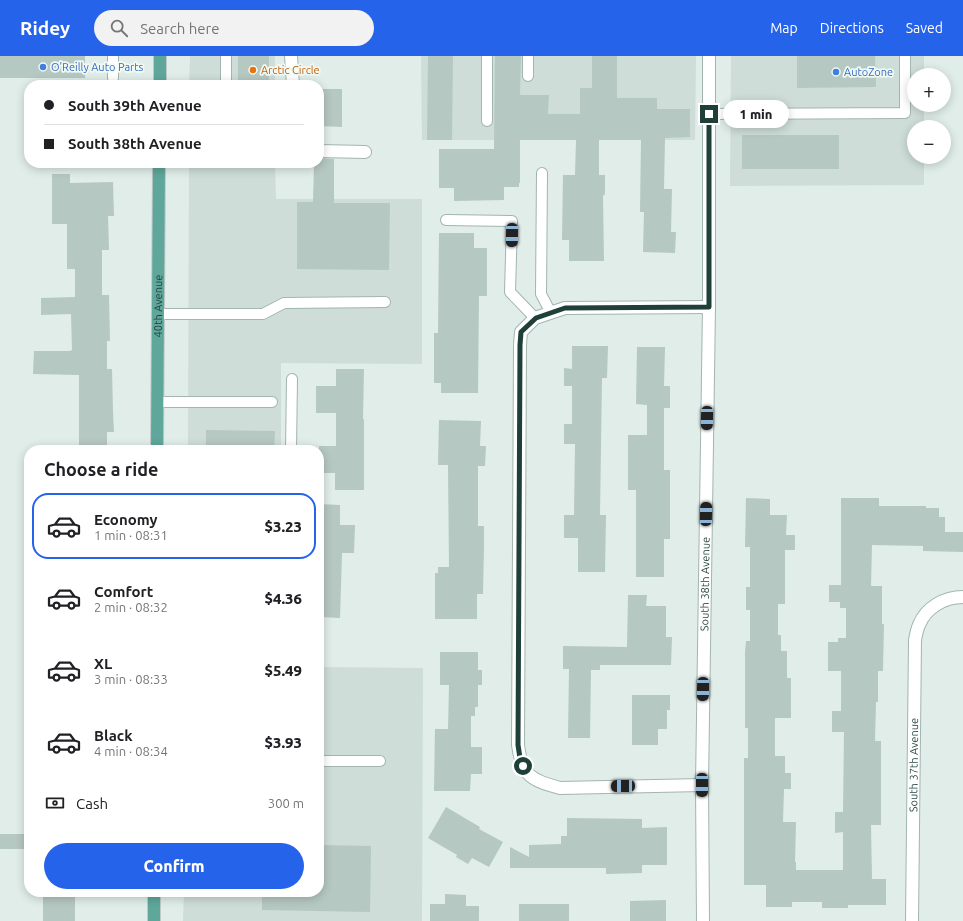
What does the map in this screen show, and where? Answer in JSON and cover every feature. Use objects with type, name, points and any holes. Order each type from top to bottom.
[{"type":"main road","points":[[160,56],[160,80]]},
{"type":"main road","name":"40th Avenue","points":[[157,445],[159,168]]},
{"type":"main road","points":[[154,897],[154,921]]},
{"type":"street","points":[[291,56],[293,80]]},
{"type":"street","name":"South 38th Avenue","points":[[703,921],[702,785],[709,307],[709,56]]},
{"type":"street","points":[[324,151],[365,152]]},
{"type":"street","points":[[702,785],[560,788],[539,782],[527,774],[520,758],[518,745],[520,345],[521,332],[536,318],[565,308],[709,307]]},
{"type":"street","name":"South 37th Avenue","points":[[912,921],[915,640],[919,624],[927,611],[943,600],[963,597]]},
{"type":"lane","points":[[113,56],[113,78]]},
{"type":"lane","points":[[226,56],[226,80]]},
{"type":"lane","points":[[486,56],[487,121]]},
{"type":"lane","points":[[528,56],[528,76]]},
{"type":"lane","points":[[709,114],[905,113],[905,56]]},
{"type":"lane","points":[[542,173],[541,294],[551,313]]},
{"type":"lane","points":[[446,220],[512,221],[510,292],[536,318]]},
{"type":"lane","points":[[158,314],[264,314],[284,304],[384,302]]},
{"type":"lane","points":[[291,445],[292,379]]},
{"type":"lane","points":[[158,402],[272,402]]},
{"type":"lane","points":[[324,761],[380,761]]},
{"type":"shaded area","points":[[190,56],[275,56],[275,80],[189,80]]},
{"type":"shaded area","points":[[421,56],[696,56],[695,140],[422,140]]},
{"type":"shaded area","points":[[731,56],[924,56],[924,68],[907,68],[907,112],[924,112],[924,120],[907,120],[907,164],[924,164],[924,185],[730,186]]},
{"type":"shaded area","points":[[189,168],[275,168],[276,199],[422,199],[422,364],[281,363],[281,445],[188,445]]},
{"type":"shaded area","points":[[324,667],[423,668],[422,921],[183,921],[184,897],[324,897]]},
{"type":"building","name":"O'Reilly Auto Parts","points":[[0,56],[85,56],[85,78],[0,78]]},
{"type":"building","name":"Arctic Circle","points":[[238,56],[269,56],[269,80],[238,80]]},
{"type":"building","points":[[428,56],[453,56],[452,140],[427,140]]},
{"type":"building","points":[[495,56],[521,56],[520,95],[549,95],[548,114],[580,114],[580,88],[592,88],[592,56],[617,56],[617,98],[657,98],[657,109],[690,109],[690,137],[665,138],[664,189],[672,189],[671,232],[676,232],[675,253],[643,252],[644,212],[640,212],[641,140],[599,140],[599,175],[605,175],[605,194],[603,196],[604,261],[569,261],[569,240],[562,240],[563,175],[575,175],[576,140],[520,140],[519,187],[504,187],[504,200],[454,201],[454,188],[439,188],[439,149],[494,149]]},
{"type":"building","name":"AutoZone","points":[[797,56],[875,56],[876,87],[797,88]]},
{"type":"building","points":[[324,89],[342,89],[342,127],[324,126]]},
{"type":"building","points":[[742,135],[839,135],[839,169],[742,169]]},
{"type":"building","points":[[324,158],[334,159],[334,203],[390,203],[389,270],[297,269],[297,202],[313,202],[314,168],[324,168]]},
{"type":"building","points":[[52,174],[70,174],[70,183],[113,182],[114,216],[108,216],[109,250],[102,250],[102,295],[109,295],[110,341],[107,341],[107,369],[112,369],[114,432],[107,432],[107,445],[79,445],[79,375],[33,374],[34,351],[72,350],[71,314],[41,315],[41,298],[75,297],[75,269],[67,269],[67,224],[52,224]]},
{"type":"building","points":[[439,233],[474,233],[474,248],[487,248],[487,296],[479,296],[478,393],[441,393],[441,383],[434,383],[434,333],[438,333]]},
{"type":"building","points":[[572,346],[608,346],[607,378],[602,378],[600,515],[606,515],[605,572],[578,572],[578,538],[564,538],[564,515],[574,515],[575,444],[564,444],[564,424],[572,424],[572,386],[564,386],[564,368],[572,369]]},
{"type":"building","points":[[637,347],[665,347],[664,386],[670,386],[670,408],[664,408],[664,470],[670,470],[670,539],[664,539],[664,577],[636,577],[636,490],[628,490],[628,435],[647,435],[647,405],[636,404]]},
{"type":"building","points":[[336,369],[364,369],[364,490],[335,490],[335,473],[324,473],[324,446],[336,446],[336,413],[316,413],[316,386],[336,386]]},
{"type":"building","points":[[439,420],[481,421],[480,446],[486,446],[485,466],[478,466],[478,526],[484,526],[484,546],[483,594],[477,594],[477,619],[435,619],[435,573],[438,573],[438,567],[449,567],[448,465],[438,465]]},
{"type":"building","points":[[206,430],[275,431],[274,445],[206,445]]},
{"type":"building","points":[[746,498],[770,499],[770,515],[787,515],[786,535],[795,535],[795,550],[785,550],[785,604],[778,604],[778,635],[781,635],[781,651],[787,651],[787,678],[791,678],[791,718],[775,718],[775,756],[785,756],[785,773],[791,773],[791,789],[784,789],[783,822],[796,822],[796,870],[843,870],[843,832],[835,833],[835,812],[843,812],[844,732],[832,732],[832,711],[841,711],[841,671],[828,671],[828,642],[838,642],[838,638],[846,638],[846,608],[840,608],[840,602],[829,602],[829,585],[841,585],[841,498],[879,498],[879,506],[926,506],[926,508],[939,508],[939,517],[945,517],[945,532],[963,532],[963,552],[923,551],[923,546],[872,545],[871,586],[882,586],[882,624],[884,624],[883,671],[878,671],[878,702],[876,702],[875,741],[881,741],[881,825],[871,825],[872,879],[886,879],[886,905],[848,905],[848,908],[822,908],[822,902],[792,902],[792,907],[766,907],[766,885],[744,885],[744,758],[748,758],[748,728],[745,728],[745,653],[746,641],[750,641],[750,610],[746,610],[746,587],[750,587],[750,547],[745,547]]},
{"type":"building","points":[[324,504],[340,505],[340,525],[355,525],[354,553],[342,553],[340,618],[324,617]]},
{"type":"building","points":[[628,595],[647,595],[646,606],[666,606],[666,637],[672,637],[671,665],[600,665],[600,670],[591,670],[590,738],[568,738],[569,669],[563,669],[563,646],[627,647]]},
{"type":"building","points":[[440,652],[478,652],[478,670],[482,670],[482,685],[478,685],[478,707],[475,707],[475,716],[471,716],[471,747],[482,747],[482,774],[471,774],[470,791],[434,791],[435,729],[448,729],[449,685],[440,685]]},
{"type":"building","points":[[632,695],[670,695],[670,710],[667,710],[667,729],[658,729],[658,745],[632,745]]},
{"type":"building","points":[[446,807],[480,827],[479,829],[503,842],[489,867],[472,858],[468,864],[456,857],[457,855],[428,838]]},
{"type":"building","points":[[567,818],[642,819],[642,828],[667,827],[667,865],[642,865],[642,873],[606,874],[606,868],[510,868],[510,847],[529,857],[529,845],[561,844],[561,836],[567,836]]},
{"type":"building","points":[[0,834],[24,834],[24,849],[0,849]]},
{"type":"building","points":[[324,845],[371,846],[370,912],[262,910],[262,897],[324,897]]},
{"type":"building","points":[[445,894],[466,895],[466,906],[479,906],[479,921],[430,921],[430,904],[445,904]]},
{"type":"building","points":[[43,897],[75,897],[75,921],[43,921]]},
{"type":"building","points":[[666,900],[666,921],[630,921],[630,901]]},
{"type":"building","points":[[519,904],[569,904],[569,921],[519,921]]},
{"type":"place","name":"O'Reilly Auto Parts","points":[[43,67]]},
{"type":"place","name":"Arctic Circle","points":[[253,70]]},
{"type":"place","name":"AutoZone","points":[[836,72]]},
{"type":"route","points":[[523,766],[518,745],[521,332],[536,318],[565,308],[709,307],[709,114]]}]
